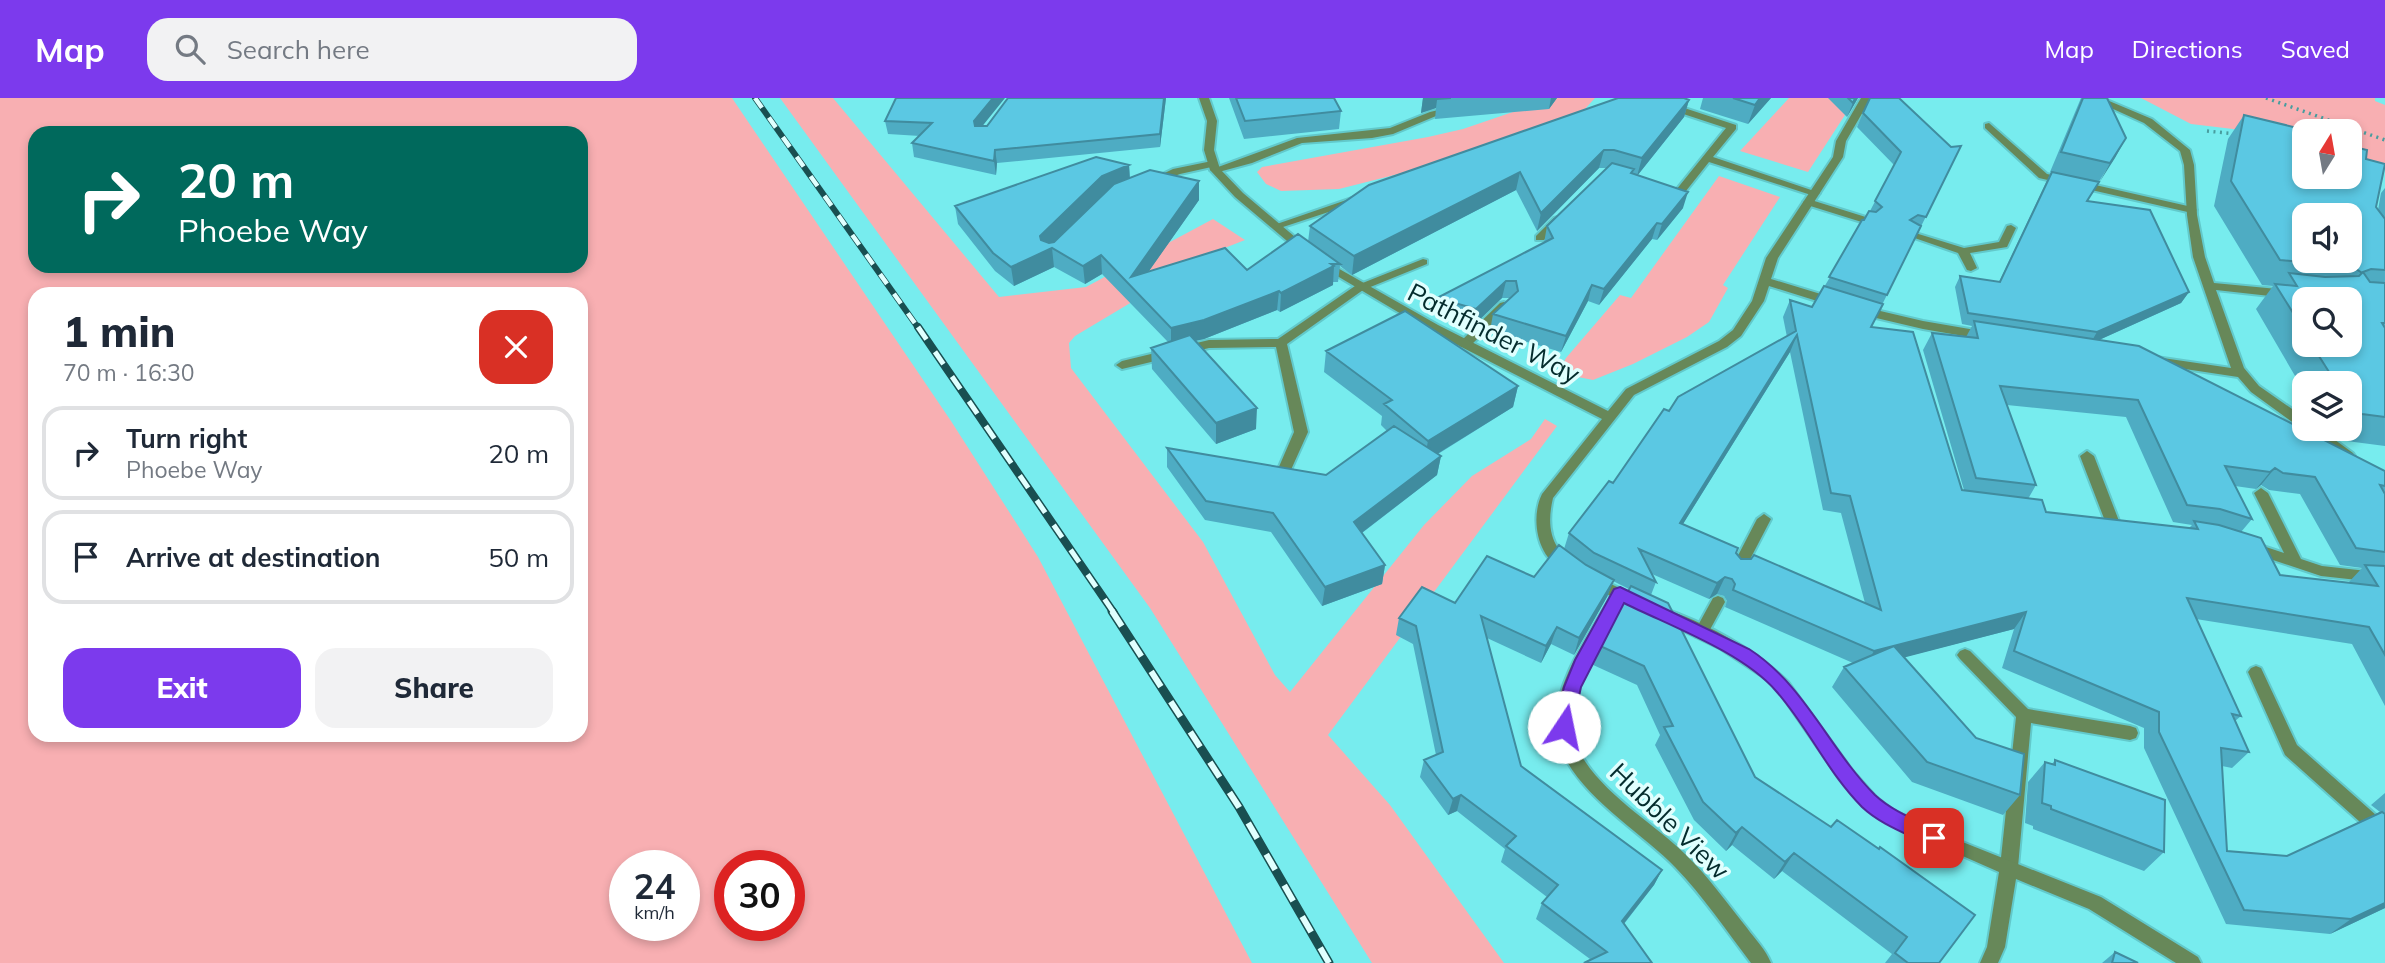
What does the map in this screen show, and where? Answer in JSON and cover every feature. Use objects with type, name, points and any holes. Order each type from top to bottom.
[{"type":"street","points":[[1204,98],[1212,121],[1209,150],[1214,167]]},
{"type":"street","points":[[1654,187],[1678,194],[1732,127],[1656,102],[1655,98]]},
{"type":"street","points":[[1866,98],[1841,141],[1838,156],[1772,258],[1758,301],[1730,340],[1630,392],[1547,497],[1542,512],[1542,527],[1551,549],[1561,561],[1581,576],[1743,653],[1770,673],[1783,686],[1846,775],[1878,809],[1941,841],[2095,903],[2192,963]]},
{"type":"street","points":[[2094,98],[2148,121],[2185,150],[2199,257],[2240,373],[2292,416]]},
{"type":"street","points":[[1143,185],[1177,171],[1248,161],[1301,140],[1393,131],[1433,114],[1463,109]]},
{"type":"street","points":[[1989,126],[2043,176],[2192,210]]},
{"type":"street","points":[[1707,159],[1812,197],[1868,221]]},
{"type":"street","name":"Pathfinder Way","points":[[1214,167],[1239,195],[1276,226],[1326,267],[1359,288],[1609,416]]},
{"type":"street","points":[[1276,226],[1365,196]]},
{"type":"street","points":[[1540,239],[1568,210]]},
{"type":"street","points":[[1912,235],[1963,251],[2003,246],[2011,228]]},
{"type":"street","points":[[1963,251],[1971,268]]},
{"type":"street","points":[[1122,365],[1209,344],[1280,343],[1359,288],[1423,262]]},
{"type":"street","points":[[1764,281],[1908,328],[1996,338]]},
{"type":"street","points":[[2209,286],[2292,295]]},
{"type":"street","points":[[1465,344],[1508,303]]},
{"type":"street","points":[[1280,343],[1301,432],[1285,468]]},
{"type":"street","points":[[2138,358],[2240,373]]},
{"type":"street","points":[[2328,441],[2362,466]]},
{"type":"street","points":[[2087,456],[2119,522],[2094,519]]},
{"type":"street","points":[[2262,493],[2297,564]]},
{"type":"street","points":[[1738,569],[1764,519]]},
{"type":"street","points":[[2237,542],[2321,571],[2385,578]]},
{"type":"street","name":"Hubble View","points":[[1620,594],[1572,687],[1564,718],[1571,757],[1597,786],[1684,864],[1762,963]]},
{"type":"street","points":[[1701,633],[1718,603]]},
{"type":"street","points":[[1965,655],[2024,715],[2130,733]]},
{"type":"street","points":[[2256,672],[2291,750],[2385,834]]},
{"type":"street","points":[[1989,963],[1996,947],[2009,867],[2024,715]]},
{"type":"path","points":[[2266,98],[2385,139]]},
{"type":"path","points":[[2198,131],[2220,131],[2245,136]]},
{"type":"shaded area","points":[[0,98],[732,98],[951,421],[1038,557],[1252,963],[0,963]]},
{"type":"shaded area","points":[[780,98],[833,98],[999,297],[1086,287],[1213,219],[1245,240],[1184,264],[1142,296],[1075,336],[1069,343],[1071,368],[1203,542],[1275,675],[1290,692],[1424,525],[1472,476],[1531,439],[1545,419],[1557,426],[1328,735],[1390,805],[1504,963],[1372,963],[1150,608]]},
{"type":"shaded area","points":[[1554,98],[1595,98],[1564,132],[1339,189],[1281,191],[1266,184],[1257,172],[1262,167],[1463,129]]},
{"type":"shaded area","points":[[1789,98],[1856,98],[1808,172],[1740,151]]},
{"type":"shaded area","points":[[2141,98],[2375,98],[2375,101],[2385,105],[2385,168],[2362,162],[2362,119],[2292,119],[2292,144],[2233,129],[2191,124]]},
{"type":"shaded area","points":[[1719,176],[1780,197],[1723,285],[1728,288],[1709,322],[1687,337],[1633,364],[1593,380],[1573,376],[1561,367],[1620,295],[1631,298]]},
{"type":"building","points":[[896,98],[993,98],[974,121],[975,126],[987,126],[1008,98],[1164,98],[1160,134],[995,150],[994,161],[912,143],[932,123],[885,121]]},
{"type":"building","points":[[1236,98],[1334,98],[1341,111],[1245,121]]},
{"type":"building","points":[[1618,98],[1689,100],[1642,158],[1604,150],[1541,213],[1520,172],[1354,256],[1310,226],[1369,185]]},
{"type":"building","points":[[1733,98],[1760,98],[1755,105]]},
{"type":"building","points":[[1870,98],[1899,98],[1951,147],[1961,146],[1926,217],[1918,215],[1910,220],[1921,226],[1887,295],[1829,277],[1862,220],[1869,211],[1876,212],[1882,207],[1875,201],[1901,152],[1863,113]]},
{"type":"building","points":[[2083,98],[2107,98],[2126,138],[2110,163],[2061,152]]},
{"type":"building","points":[[2244,115],[2292,127],[2292,189],[2362,189],[2362,149],[2367,150],[2366,159],[2385,164],[2376,207],[2385,219],[2385,270],[2371,269],[2363,272],[2370,282],[2385,283],[2385,323],[2382,323],[2385,328],[2385,417],[2362,414],[2362,371],[2328,371],[2320,357],[2362,357],[2362,287],[2292,287],[2292,311],[2275,284],[2297,286],[2289,273],[2325,277],[2359,276],[2362,273],[2362,203],[2292,203],[2292,261],[2280,260],[2231,181]]},
{"type":"building","points":[[1096,157],[1129,165],[1102,176],[1040,236],[1041,240],[1054,242],[1114,184],[1150,170],[1199,181],[1131,277],[1225,248],[1247,270],[1298,234],[1340,264],[1331,264],[1334,266],[1281,293],[1279,291],[1204,320],[1171,328],[1101,255],[1083,266],[1052,248],[1011,267],[993,253],[955,206]]},
{"type":"building","points":[[1612,163],[1634,169],[1631,173],[1688,192],[1662,224],[1657,223],[1604,289],[1592,285],[1566,336],[1493,314],[1518,291],[1516,281],[1506,281],[1476,309],[1437,298],[1553,238],[1547,226]]},
{"type":"building","points":[[2052,172],[2099,182],[2087,201],[2150,210],[2189,292],[2097,332],[1968,313],[1960,276],[2000,282]]},
{"type":"building","points":[[1824,286],[1883,304],[1871,327],[1913,332],[1962,490],[2042,500],[2046,512],[2198,529],[2194,521],[2219,525],[2261,538],[2280,575],[2378,586],[2365,565],[2385,566],[2385,655],[2369,627],[2187,598],[2241,716],[2232,714],[2249,752],[2221,748],[2227,851],[2287,856],[2382,812],[2385,814],[2385,903],[2351,919],[2244,910],[2159,732],[2159,712],[2014,651],[2026,612],[1874,651],[1733,590],[1735,584],[1732,579],[1725,577],[1717,583],[1639,549],[1656,582],[1594,553],[1569,533],[1609,481],[1613,483],[1664,409],[1669,411],[1678,397],[1796,331],[1790,300],[1812,307]],"holes":[[[1797,335],[1831,493],[1850,496],[1881,610],[1754,555],[1751,559],[1741,559],[1736,553],[1738,548],[1680,523]]]},
{"type":"building","points":[[1405,311],[1518,386],[1428,441],[1384,404],[1392,400],[1326,351]]},
{"type":"building","points":[[1974,321],[2139,346],[2292,424],[2292,441],[2326,441],[2385,471],[2385,486],[2380,485],[2385,494],[2385,552],[2356,548],[2315,477],[2283,473],[2275,468],[2270,472],[2225,466],[2252,519],[2220,509],[2187,505],[2138,400],[2000,386],[2036,485],[1976,478],[1932,333],[1978,338]]},
{"type":"building","points":[[1190,335],[1257,408],[1216,423],[1151,348]]},
{"type":"building","points":[[1394,426],[1441,456],[1354,522],[1385,565],[1325,587],[1273,513],[1206,501],[1167,448],[1326,475]]},
{"type":"building","points":[[1559,545],[1586,565],[1614,580],[1579,638],[1557,627],[1546,646],[1481,616],[1521,766],[1662,870],[1622,921],[1652,963],[1584,963],[1607,952],[1542,903],[1558,885],[1506,846],[1516,836],[1461,795],[1453,799],[1424,760],[1443,752],[1416,626],[1399,618],[1422,587],[1455,603],[1487,556],[1534,577]]},
{"type":"building","points":[[1631,586],[1668,603],[1755,777],[1831,827],[1837,820],[1879,849],[1880,847],[1975,915],[1939,963],[1908,963],[1895,953],[1907,937],[1794,853],[1785,862],[1742,827],[1736,833],[1703,802],[1664,727],[1673,726],[1644,666],[1598,645]]},
{"type":"building","points":[[1894,646],[1976,738],[2024,754],[2020,795],[1927,762],[1844,667]]},
{"type":"building","points":[[2055,760],[2165,800],[2164,852],[2051,809],[2051,806],[2042,803],[2045,762],[2055,765]]},
{"type":"building","points":[[2115,952],[2138,963],[2112,963]]},
{"type":"railway","points":[[755,98],[919,329]]},
{"type":"railway","points":[[918,327],[1114,613]]},
{"type":"railway","points":[[1112,611],[1239,807],[1329,963]]},
{"type":"route","points":[[1564,727],[1572,687],[1620,594],[1743,653],[1760,665],[1783,686],[1846,775],[1870,802],[1887,815],[1934,838]]}]
